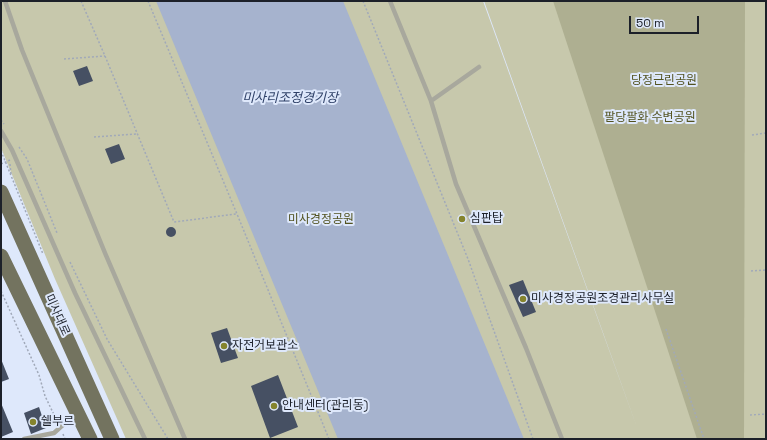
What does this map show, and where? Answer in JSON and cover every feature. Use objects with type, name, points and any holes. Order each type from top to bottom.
[{"type":"main road","name":"미사대로","points":[[1,192],[112,439]]},
{"type":"main road","name":"미사대로","points":[[1,256],[90,439]]},
{"type":"lane","points":[[5,1],[22,50],[105,253],[185,439]]},
{"type":"lane","points":[[390,1],[431,101],[456,184],[525,345],[562,439]]},
{"type":"lane","points":[[431,101],[479,67]]},
{"type":"lane","points":[[1,131],[12,150],[75,293],[145,439]]},
{"type":"lane","points":[[24,439],[54,433],[77,413]]},
{"type":"path","points":[[81,1],[174,222],[237,214]]},
{"type":"path","points":[[148,1],[329,439]]},
{"type":"path","points":[[363,1],[468,259],[533,439]]},
{"type":"path","points":[[64,59],[105,56]]},
{"type":"path","points":[[1,120],[5,126]]},
{"type":"path","points":[[752,135],[766,133]]},
{"type":"path","points":[[94,137],[137,134]]},
{"type":"path","points":[[18,146],[27,159],[57,233]]},
{"type":"path","points":[[1,164],[10,160],[12,176]]},
{"type":"path","points":[[70,261],[107,339],[168,439]]},
{"type":"path","points":[[751,270],[766,270]]},
{"type":"path","points":[[1,291],[39,375],[46,396],[65,439]]},
{"type":"path","points":[[666,329],[704,439]]},
{"type":"path","points":[[750,415],[766,414]]},
{"type":"green space","name":"미사경정공원","points":[[1,1],[483,1],[639,433],[484,1],[766,1],[766,439],[126,439],[55,279],[1,148]]},
{"type":"green space","name":"당정근린공원","points":[[553,1],[745,1],[744,439],[697,439]]},
{"type":"water","name":"미사리조정경기장","points":[[156,1],[343,1],[524,439],[338,439]]},
{"type":"building","points":[[87,66],[93,81],[79,86],[73,71]]},
{"type":"building","points":[[119,144],[125,159],[111,164],[105,149]]},
{"type":"building","points":[[169,227],[173,227],[175,228],[175,236],[169,237],[166,234],[166,230]]},
{"type":"building","name":"미사경정공원조경관리사무실","points":[[523,280],[536,312],[523,317],[509,285]]},
{"type":"building","name":"자전거보관소","points":[[227,328],[238,358],[221,363],[211,333]]},
{"type":"building","points":[[1,359],[9,379],[1,382]]},
{"type":"building","name":"안내센터(관리동)","points":[[278,375],[298,427],[270,438],[251,386]]},
{"type":"building","points":[[1,403],[13,432],[1,437]]},
{"type":"building","points":[[39,407],[46,428],[31,434],[24,413]]},
{"type":"place","name":"심판탑","points":[[462,219]]},
{"type":"place","name":"미사경정공원조경관리사무실","points":[[523,299]]},
{"type":"place","name":"자전거보관소","points":[[224,346]]},
{"type":"place","name":"안내센터(관리동)","points":[[274,406]]},
{"type":"place","name":"쉘부르","points":[[33,422]]},
{"type":"park label","name":"팔당팔화 수변공원","points":[[650,118]]}]
